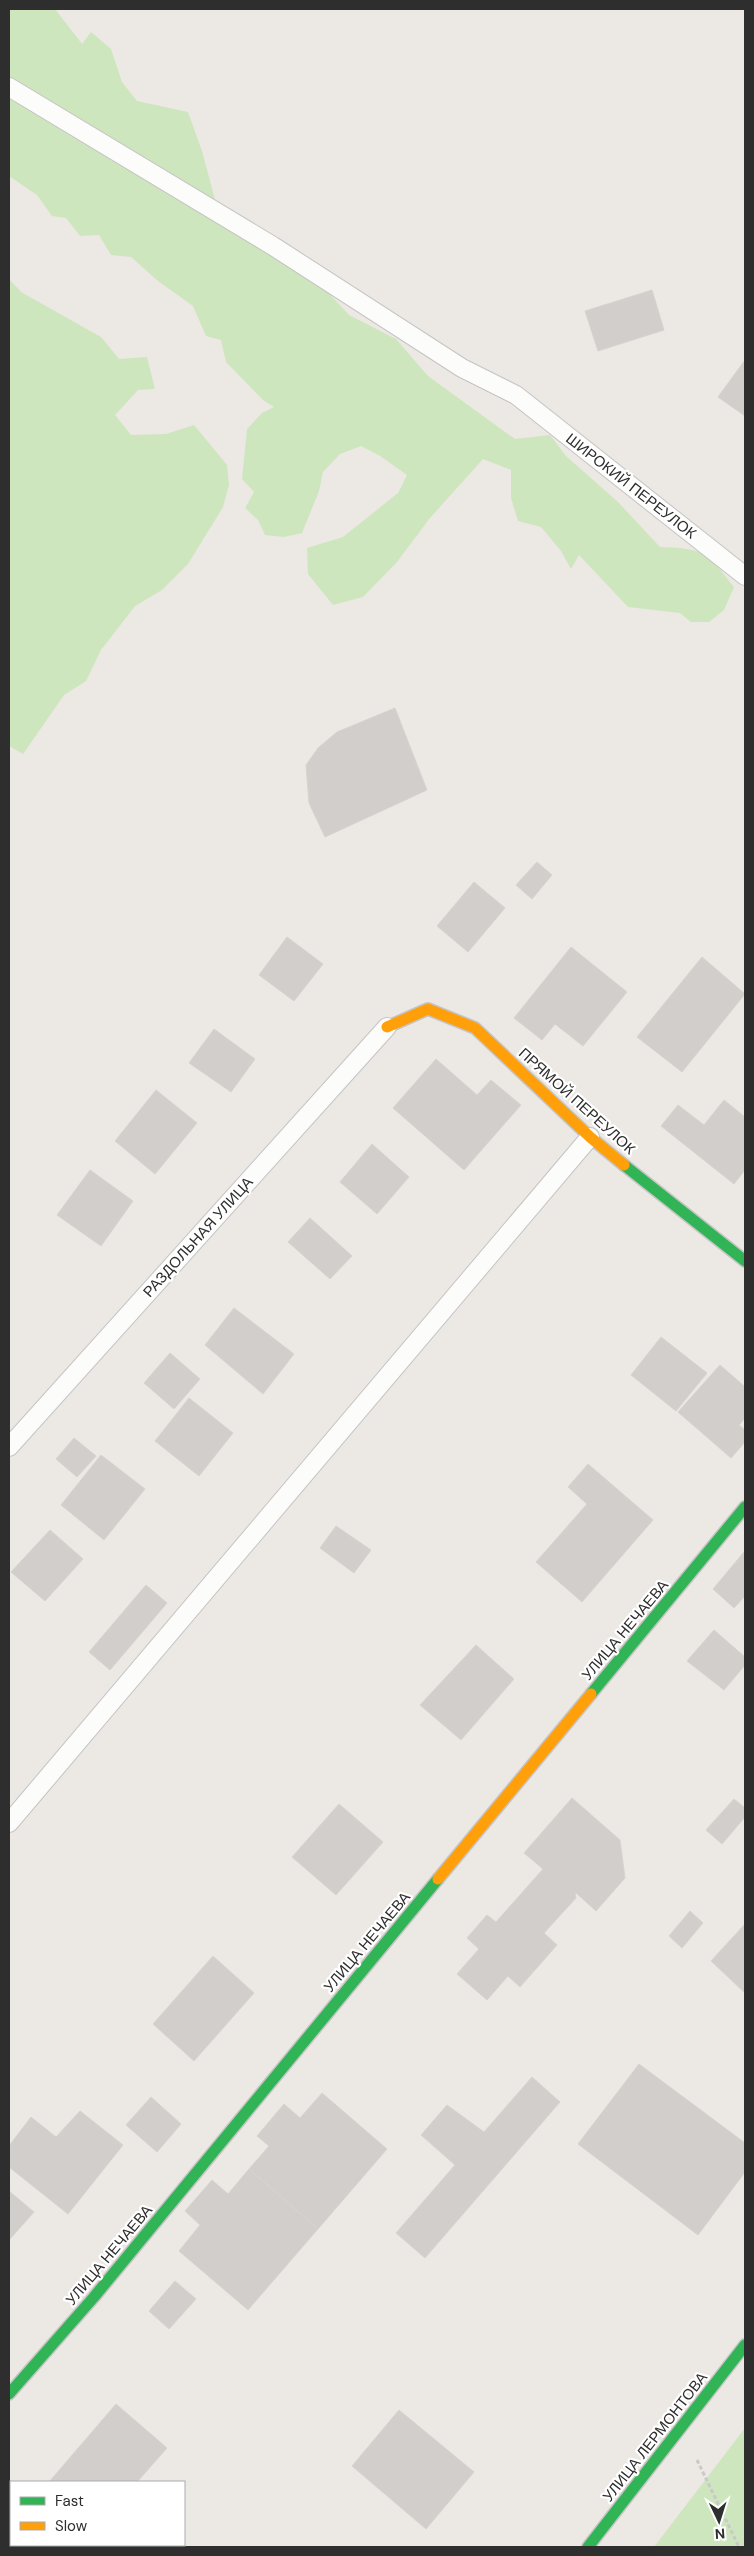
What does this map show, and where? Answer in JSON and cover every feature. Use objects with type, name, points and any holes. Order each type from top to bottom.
[{"type":"street","name":"ПРЯМОЙ ПЕРЕУЛОК","points":[[387,1027],[428,1009],[475,1028],[590,1137],[742,1252]]},
{"type":"street","name":"УЛИЦА НЕЧАЕВА","points":[[9,2394],[100,2289],[745,1507]]},
{"type":"street","name":"УЛИЦА ЛЕРМОНТОВА","points":[[588,2547],[745,2345]]},
{"type":"lane","name":"ШИРОКИЙ ПЕРЕУЛОК","points":[[9,87],[273,246],[462,368],[516,395],[745,576]]},
{"type":"lane","name":"РАЗДОЛЬНАЯ УЛИЦА","points":[[9,1447],[387,1027]]},
{"type":"lane","points":[[9,1823],[590,1137]]},
{"type":"path","points":[[681,2428],[739,2547]]},
{"type":"green space","points":[[9,9],[55,9],[82,44],[91,32],[111,49],[122,82],[137,101],[188,112],[202,151],[218,211],[309,272],[349,315],[396,339],[428,376],[515,439],[550,435],[566,456],[618,502],[660,547],[687,549],[704,554],[717,566],[734,587],[724,610],[709,622],[691,622],[680,613],[628,607],[579,555],[571,569],[561,551],[541,527],[518,521],[511,498],[511,470],[483,459],[430,518],[397,562],[363,597],[333,605],[308,574],[307,548],[343,537],[398,493],[407,475],[380,456],[361,446],[340,454],[323,472],[319,491],[302,533],[284,537],[265,535],[258,520],[245,508],[254,492],[242,479],[247,429],[262,413],[274,407],[263,400],[226,362],[221,340],[206,336],[193,306],[158,281],[131,257],[111,255],[99,235],[80,236],[66,218],[52,216],[37,195],[9,176]]},
{"type":"green space","points":[[9,279],[21,292],[101,337],[119,359],[147,357],[155,389],[138,390],[115,415],[131,435],[166,434],[194,425],[227,465],[229,485],[223,507],[188,564],[162,590],[135,606],[101,650],[86,681],[64,695],[23,754],[9,746]]},
{"type":"green space","points":[[745,2428],[745,2547],[654,2547]]},
{"type":"building","points":[[652,290],[664,330],[598,351],[585,311]]},
{"type":"building","points":[[745,360],[745,416],[718,397]]},
{"type":"building","points":[[395,708],[427,790],[325,837],[309,803],[306,765],[318,748],[337,732]]},
{"type":"building","points":[[537,862],[552,875],[532,899],[516,885]]},
{"type":"building","points":[[474,882],[505,908],[468,952],[437,926]]},
{"type":"building","points":[[287,937],[323,964],[294,1001],[259,975]]},
{"type":"building","points":[[571,947],[627,992],[583,1046],[555,1024],[542,1040],[514,1018]]},
{"type":"building","points":[[702,957],[745,994],[682,1072],[637,1037]]},
{"type":"building","points":[[214,1029],[255,1059],[231,1092],[189,1063]]},
{"type":"building","points":[[436,1059],[477,1095],[491,1080],[521,1105],[464,1170],[393,1108]]},
{"type":"building","points":[[156,1090],[197,1123],[155,1174],[115,1141]]},
{"type":"building","points":[[724,1100],[745,1117],[745,1170],[734,1184],[661,1126],[678,1105],[704,1125]]},
{"type":"building","points":[[372,1144],[409,1177],[377,1214],[340,1182]]},
{"type":"building","points":[[90,1170],[133,1201],[101,1246],[57,1215]]},
{"type":"building","points":[[310,1218],[352,1256],[330,1279],[288,1242]]},
{"type":"building","points":[[234,1308],[294,1354],[263,1394],[205,1345]]},
{"type":"building","points":[[661,1337],[707,1373],[676,1411],[631,1375]]},
{"type":"building","points":[[170,1353],[200,1379],[174,1409],[144,1383]]},
{"type":"building","points":[[720,1365],[745,1385],[745,1418],[739,1425],[745,1430],[745,1442],[731,1458],[678,1412]]},
{"type":"building","points":[[189,1398],[233,1433],[199,1476],[155,1441]]},
{"type":"building","points":[[74,1438],[96,1456],[77,1477],[56,1459]]},
{"type":"building","points":[[101,1455],[145,1489],[104,1540],[61,1505]]},
{"type":"building","points":[[588,1464],[653,1520],[582,1602],[536,1562],[587,1504],[568,1487]]},
{"type":"building","points":[[336,1526],[371,1550],[354,1573],[320,1548]]},
{"type":"building","points":[[50,1530],[83,1559],[45,1601],[11,1572]]},
{"type":"building","points":[[744,1552],[745,1596],[734,1608],[713,1589]]},
{"type":"building","points":[[146,1585],[167,1603],[110,1670],[89,1652]]},
{"type":"building","points":[[714,1630],[745,1657],[745,1665],[724,1690],[687,1661]]},
{"type":"building","points":[[476,1645],[514,1679],[461,1740],[420,1705]]},
{"type":"building","points":[[572,1798],[620,1840],[625,1878],[596,1911],[575,1892],[576,1898],[544,1933],[557,1945],[520,1987],[508,1976],[487,2000],[457,1974],[479,1949],[467,1938],[487,1915],[496,1922],[543,1869],[524,1853]]},
{"type":"building","points":[[734,1799],[745,1808],[745,1817],[722,1844],[706,1830]]},
{"type":"building","points":[[339,1804],[383,1842],[336,1895],[292,1857]]},
{"type":"building","points":[[690,1911],[703,1923],[682,1948],[669,1936]]},
{"type":"building","points":[[745,1924],[745,1993],[711,1961]]},
{"type":"building","points":[[213,1956],[254,1993],[194,2061],[153,2024]]},
{"type":"building","points":[[639,2064],[745,2143],[745,2172],[698,2235],[578,2144]]},
{"type":"building","points":[[532,2077],[560,2102],[425,2258],[396,2233],[455,2165],[421,2135],[447,2105],[484,2132]]},
{"type":"building","points":[[322,2093],[387,2149],[318,2229],[249,2169],[269,2146],[257,2136],[284,2104],[300,2118]]},
{"type":"building","points":[[151,2097],[181,2124],[157,2152],[126,2125]]},
{"type":"building","points":[[80,2111],[123,2145],[68,2214],[9,2167],[9,2146],[31,2117],[56,2137]]},
{"type":"building","points":[[249,2169],[318,2229],[248,2310],[179,2251],[200,2225],[185,2211],[212,2180],[228,2194]]},
{"type":"building","points":[[9,2191],[34,2212],[10,2239],[9,2238]]},
{"type":"building","points":[[175,2281],[196,2299],[169,2329],[149,2311]]},
{"type":"building","points":[[116,2404],[167,2448],[138,2481],[50,2481]]},
{"type":"building","points":[[399,2410],[474,2472],[426,2529],[352,2466]]},
{"type":"traffic: fast","points":[[624,1165],[745,1261]]},
{"type":"traffic: fast","points":[[591,1694],[745,1507]]},
{"type":"traffic: fast","points":[[9,2394],[94,2297],[438,1879]]},
{"type":"traffic: fast","points":[[588,2547],[745,2345]]},
{"type":"traffic: slow","points":[[387,1027],[428,1009],[475,1028],[590,1137],[624,1165]]},
{"type":"traffic: slow","points":[[438,1879],[591,1694]]}]
